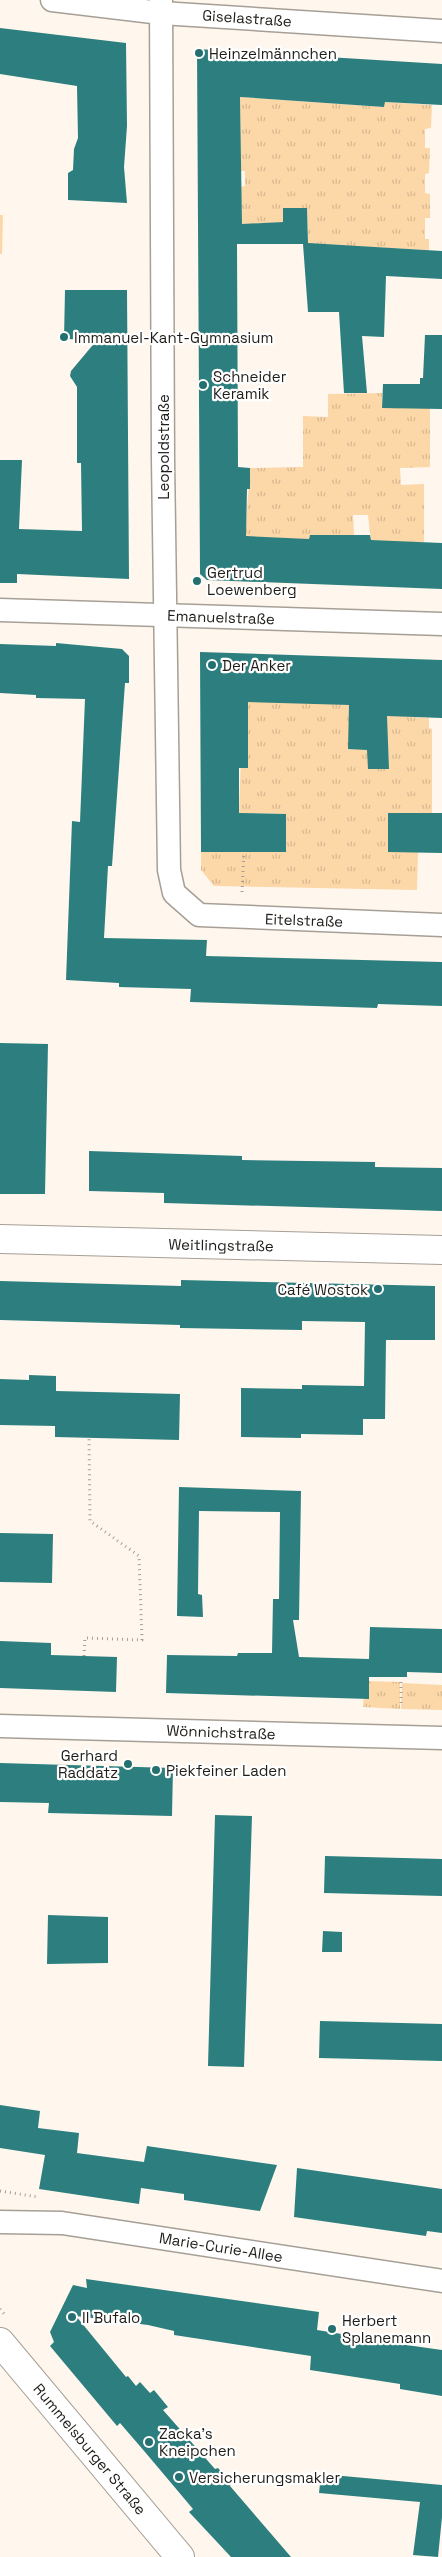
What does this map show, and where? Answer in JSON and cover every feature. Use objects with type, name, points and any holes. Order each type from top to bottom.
[{"type":"street","name":"Giselastraße","points":[[52,0],[162,6],[442,31]]},
{"type":"street","name":"Leopoldstraße","points":[[162,6],[165,615],[169,870],[174,893]]},
{"type":"street","name":"Emanuelstraße","points":[[0,610],[442,624]]},
{"type":"street","name":"Eitelstraße","points":[[174,893],[199,915],[442,925]]},
{"type":"street","name":"Weitlingstraße","points":[[0,1239],[442,1250]]},
{"type":"street","name":"Wönnichstraße","points":[[0,1726],[442,1738]]},
{"type":"street","name":"Marie-Curie-Allee","points":[[0,2222],[62,2223],[442,2281]]},
{"type":"street","name":"Rummelsburger Straße","points":[[0,2342],[180,2557]]},
{"type":"path","points":[[242,892],[244,852]]},
{"type":"path","points":[[84,1656],[85,1638],[142,1640],[139,1556],[90,1521],[89,1438]]},
{"type":"path","points":[[401,1682],[401,1706]]},
{"type":"path","points":[[0,2191],[38,2197]]},
{"type":"green space","points":[[240,97],[384,107],[385,102],[432,105],[431,128],[425,129],[425,148],[430,148],[429,173],[425,174],[425,193],[430,194],[430,218],[425,218],[425,239],[429,239],[429,250],[308,244],[307,208],[284,208],[283,222],[242,225],[241,187],[245,186],[245,171],[241,171]]},
{"type":"green space","points":[[0,215],[3,215],[2,254],[0,254]]},
{"type":"green space","points":[[382,393],[382,408],[430,393],[430,467],[400,468],[401,485],[424,484],[424,542],[371,542],[368,515],[353,515],[354,535],[310,535],[309,539],[245,538],[250,468],[303,467],[303,416],[328,417],[328,394]]},
{"type":"green space","points":[[243,698],[364,706],[406,712],[410,717],[429,718],[429,728],[432,729],[432,813],[388,813],[388,852],[418,852],[417,890],[214,886],[201,870],[201,852],[286,851],[286,814],[239,813]]},
{"type":"green space","points":[[365,1681],[400,1682],[400,1709],[363,1707]]},
{"type":"green space","points":[[402,1683],[442,1685],[442,1710],[401,1709]]},
{"type":"building","points":[[0,28],[126,43],[127,126],[124,167],[127,203],[68,200],[68,173],[73,170],[74,149],[78,138],[77,86],[0,74]]},
{"type":"building","points":[[197,49],[442,64],[442,105],[385,102],[384,107],[240,97],[242,224],[283,222],[283,208],[307,208],[308,243],[442,251],[442,279],[386,276],[384,337],[362,336],[367,393],[344,393],[339,312],[308,312],[303,244],[237,244],[238,467],[250,468],[250,489],[247,489],[246,536],[309,539],[310,535],[370,535],[371,540],[442,543],[442,589],[207,580],[200,574]]},
{"type":"building","points":[[65,290],[127,290],[129,579],[17,574],[17,583],[0,583],[0,460],[22,460],[19,529],[82,531],[81,463],[77,463],[77,387],[70,376],[71,371],[97,340],[64,339]]},
{"type":"building","points":[[425,335],[442,335],[442,409],[382,408],[383,384],[420,384],[420,378],[423,378]]},
{"type":"building","points":[[56,643],[122,649],[129,656],[129,683],[125,683],[112,866],[108,866],[104,938],[207,940],[206,956],[442,962],[442,1006],[378,1004],[377,1008],[190,1002],[191,989],[119,987],[119,983],[66,980],[72,821],[80,822],[85,699],[36,698],[36,695],[0,693],[0,644],[56,646]]},
{"type":"building","points":[[200,652],[442,660],[442,718],[387,716],[389,769],[368,769],[367,750],[348,749],[349,705],[248,702],[248,768],[239,768],[239,813],[286,814],[286,852],[201,852]]},
{"type":"building","points":[[388,813],[442,813],[442,853],[388,852]]},
{"type":"building","points":[[0,1043],[48,1044],[45,1194],[0,1194]]},
{"type":"building","points":[[89,1151],[242,1156],[242,1160],[375,1162],[375,1167],[442,1168],[442,1211],[164,1203],[164,1193],[89,1191]]},
{"type":"building","points":[[181,1280],[435,1286],[435,1340],[386,1340],[385,1419],[363,1419],[363,1435],[301,1434],[301,1438],[241,1437],[241,1388],[302,1389],[302,1385],[364,1386],[365,1322],[302,1321],[302,1330],[180,1328],[180,1325],[0,1320],[0,1281],[181,1286]]},
{"type":"building","points":[[29,1375],[56,1376],[56,1391],[180,1394],[179,1440],[55,1437],[55,1426],[0,1425],[0,1379],[29,1380]]},
{"type":"building","points":[[179,1487],[301,1491],[299,1620],[293,1620],[299,1657],[369,1659],[370,1627],[442,1629],[442,1673],[407,1672],[407,1677],[369,1677],[369,1699],[166,1693],[167,1655],[237,1656],[238,1653],[272,1653],[273,1599],[279,1599],[280,1512],[199,1511],[198,1594],[202,1595],[203,1617],[177,1616]]},
{"type":"building","points":[[0,1533],[53,1534],[52,1583],[0,1582]]},
{"type":"building","points":[[0,1641],[51,1643],[51,1655],[117,1657],[116,1692],[0,1688]]},
{"type":"building","points":[[0,1763],[173,1768],[172,1816],[48,1813],[49,1803],[0,1802]]},
{"type":"building","points":[[215,1815],[252,1816],[244,2067],[208,2066]]},
{"type":"building","points":[[325,1856],[442,1859],[442,1896],[324,1893]]},
{"type":"building","points":[[48,1915],[108,1917],[108,1963],[47,1964]]},
{"type":"building","points":[[323,1931],[342,1932],[342,1952],[322,1952]]},
{"type":"building","points":[[320,2021],[442,2024],[442,2061],[319,2058]]},
{"type":"building","points":[[0,2105],[40,2111],[38,2128],[79,2133],[77,2153],[144,2162],[147,2146],[277,2165],[260,2211],[184,2200],[184,2194],[141,2188],[139,2204],[39,2189],[45,2155],[0,2148]]},
{"type":"building","points":[[297,2168],[442,2189],[442,2233],[427,2231],[426,2236],[294,2217]]},
{"type":"building","points":[[86,2279],[319,2312],[317,2330],[360,2337],[361,2333],[378,2336],[378,2341],[442,2350],[442,2396],[400,2389],[400,2384],[310,2370],[311,2356],[174,2335],[174,2331],[148,2325],[76,2316],[126,2377],[128,2376],[136,2386],[140,2382],[150,2393],[154,2390],[168,2407],[163,2410],[215,2469],[218,2468],[231,2483],[230,2486],[291,2557],[231,2557],[189,2512],[193,2509],[145,2452],[120,2423],[117,2426],[50,2346],[54,2342],[50,2332],[73,2285],[87,2288]]},
{"type":"building","points":[[321,2474],[442,2485],[442,2517],[438,2557],[413,2555],[420,2502],[319,2493]]},
{"type":"place","name":"Heinzelmännchen","points":[[199,53]]},
{"type":"place","name":"Immanuel-Kant-Gymnasium","points":[[64,337]]},
{"type":"place","name":"Schneider Keramik","points":[[203,385]]},
{"type":"place","name":"Gertrud Loewenberg","points":[[197,581]]},
{"type":"place","name":"Der Anker","points":[[212,665]]},
{"type":"place","name":"Café Wostok","points":[[378,1289]]},
{"type":"place","name":"Gerhard Raddatz","points":[[128,1764]]},
{"type":"place","name":"Piekfeiner Laden","points":[[156,1770]]},
{"type":"place","name":"Il Bufalo","points":[[72,2317]]},
{"type":"place","name":"Herbert Splanemann","points":[[332,2329]]},
{"type":"place","name":"Zacka's Kneipchen","points":[[149,2442]]},
{"type":"place","name":"Versicherungsmakler","points":[[179,2477]]}]
